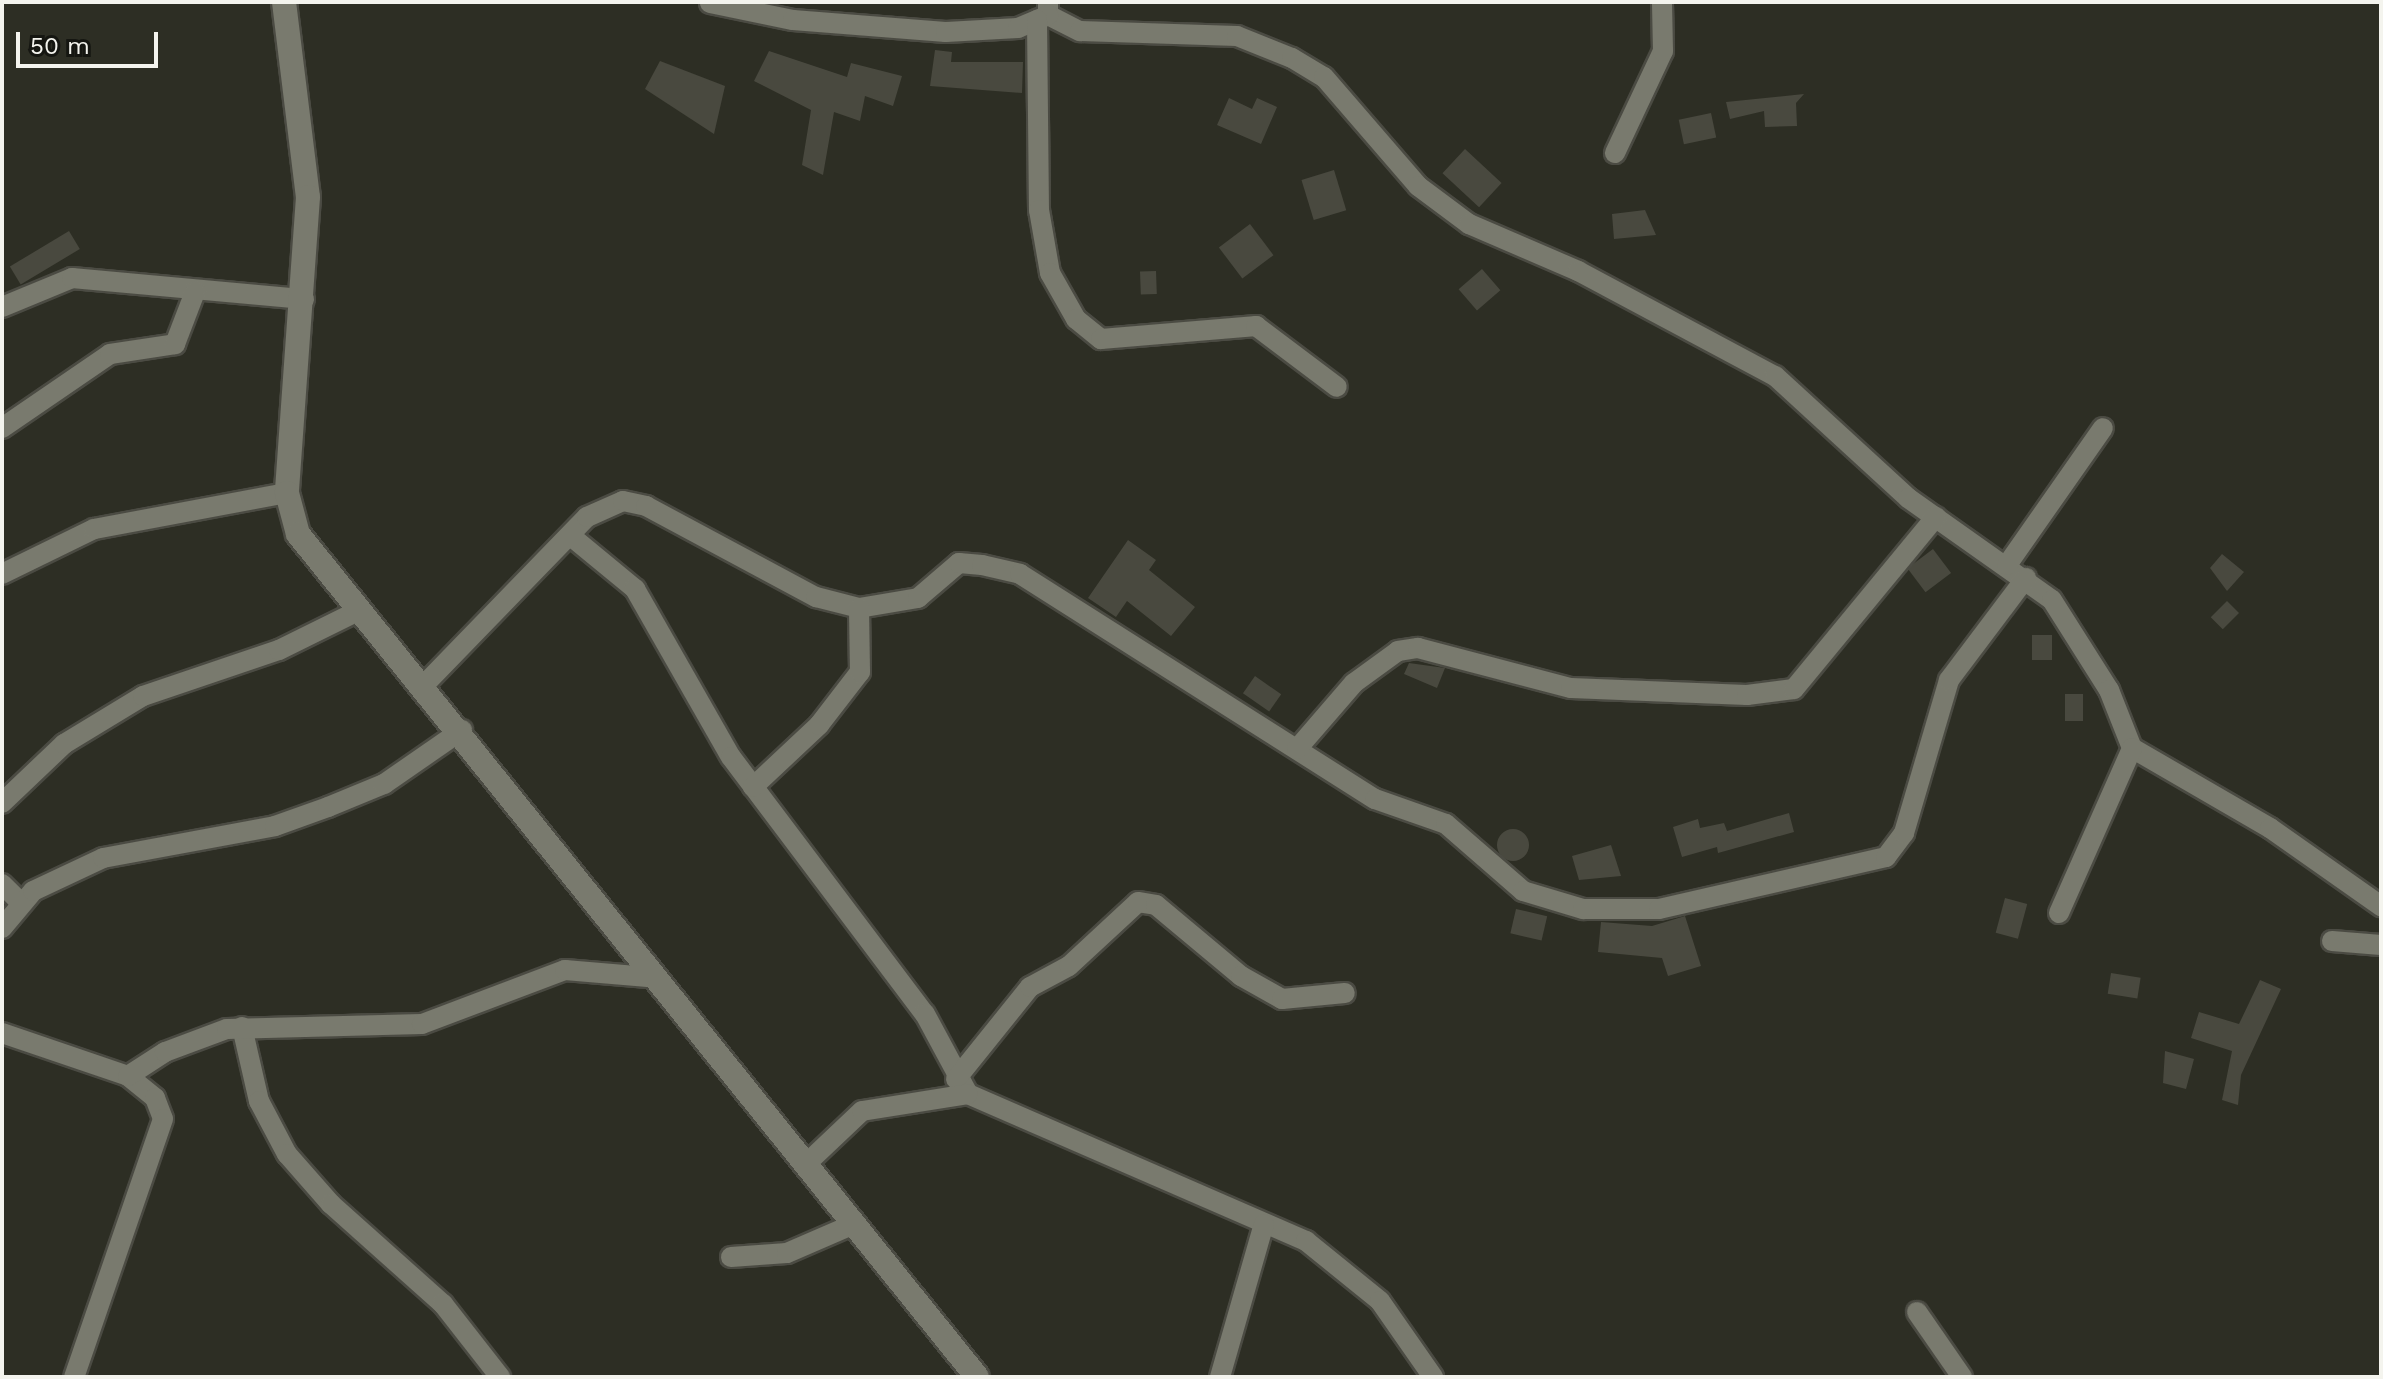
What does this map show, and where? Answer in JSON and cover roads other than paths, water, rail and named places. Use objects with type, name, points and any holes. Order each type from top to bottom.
[{"type":"street","points":[[284,2],[308,197],[304,299],[287,493],[298,534],[358,611],[462,730],[648,977],[806,1164],[977,1377]]},
{"type":"street","points":[[1615,153],[1663,51],[1662,2]]},
{"type":"street","points":[[710,3],[793,20],[946,32],[1044,12],[1104,34],[1237,36],[1292,58],[1324,77],[1418,186],[1469,224],[1590,277],[1775,376],[1936,517],[2026,578],[2052,600],[2089,655],[2132,748],[2244,811],[2381,906]]},
{"type":"street","points":[[1044,12],[1039,210],[1050,273],[1076,319],[1101,339],[1256,326],[1337,387]]},
{"type":"street","points":[[2,307],[72,278],[195,292],[304,299]]},
{"type":"street","points":[[2,428],[110,354],[175,344],[195,292]]},
{"type":"street","points":[[2007,565],[2103,428]]},
{"type":"street","points":[[2,574],[94,529],[287,493]]},
{"type":"street","points":[[424,685],[603,506],[646,506],[816,597],[859,608],[918,598],[959,563],[1020,574],[1375,799],[1446,824],[1523,891],[1550,902],[1659,909],[1753,891],[1874,862],[1897,846],[1949,680],[2026,578]]},
{"type":"street","points":[[1297,749],[1354,683],[1398,651],[1418,648],[1571,688],[1747,695],[1794,689],[1936,517]]},
{"type":"street","points":[[572,537],[635,589],[753,787],[925,1014],[962,1087]]},
{"type":"street","points":[[753,787],[819,725],[860,672],[859,608]]},
{"type":"street","points":[[2,803],[64,744],[143,696],[279,650],[358,611]]},
{"type":"street","points":[[2,928],[20,902],[103,858],[275,826],[384,784],[462,730]]},
{"type":"street","points":[[2059,913],[2132,748]]},
{"type":"street","points":[[2,884],[20,902]]},
{"type":"street","points":[[962,1087],[1030,987],[1069,966],[1138,902],[1156,905],[1241,976],[1282,999],[1345,993]]},
{"type":"street","points":[[2332,941],[2381,945]]},
{"type":"street","points":[[128,1076],[195,1039],[242,1027],[422,1024],[565,970],[648,977]]},
{"type":"street","points":[[242,1027],[259,1101],[287,1154],[331,1204],[443,1304],[500,1377]]},
{"type":"street","points":[[2,1033],[128,1076],[155,1098],[163,1119],[74,1377]]},
{"type":"street","points":[[806,1164],[862,1111],[962,1087],[1317,1248],[1380,1301],[1433,1377]]},
{"type":"street","points":[[731,1257],[787,1253],[854,1224]]},
{"type":"street","points":[[1220,1377],[1264,1224]]},
{"type":"street","points":[[1917,1312],[1962,1377]]}]
